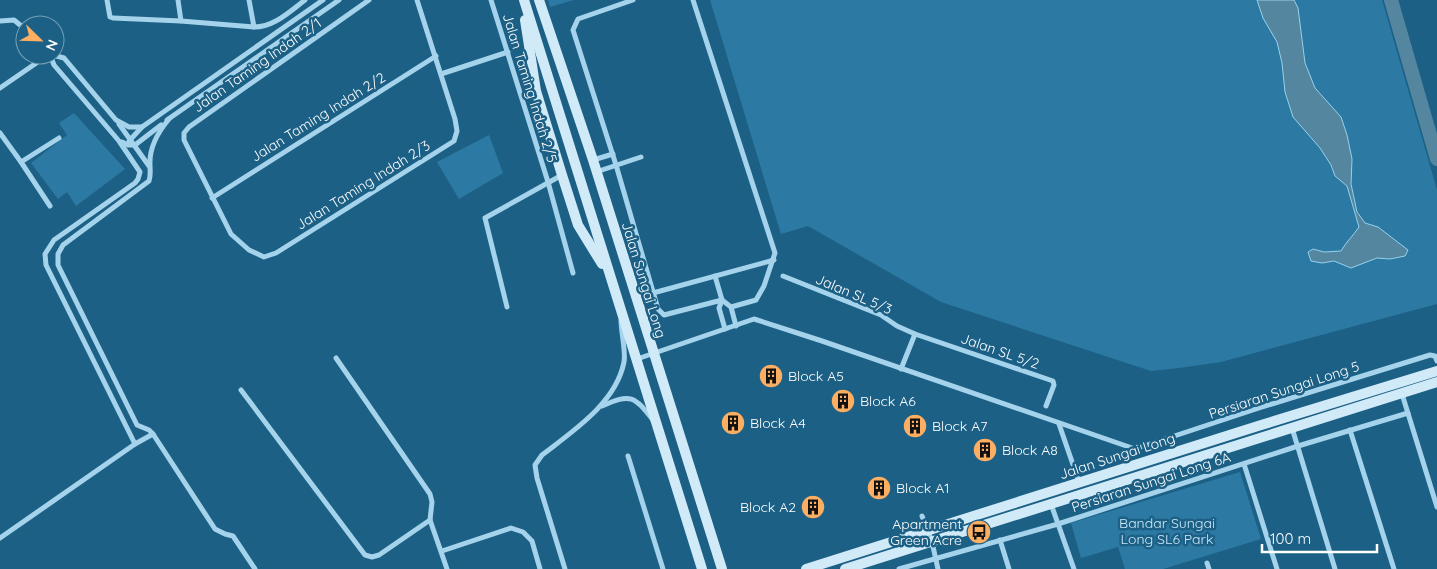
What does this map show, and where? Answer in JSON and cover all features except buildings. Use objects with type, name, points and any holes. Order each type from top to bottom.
[{"type":"street","points":[[107,0],[110,17],[254,28],[265,27],[275,22],[304,0]]},
{"type":"street","points":[[178,0],[181,21]]},
{"type":"street","points":[[250,0],[254,28]]},
{"type":"street","points":[[129,154],[128,145],[130,138],[142,127],[323,0]]},
{"type":"street","points":[[119,140],[128,145],[135,145],[339,0]]},
{"type":"street","name":"Jalan Taming Indah 2/1","points":[[212,198],[184,140],[184,133],[189,127],[369,0]]},
{"type":"street","points":[[417,0],[442,74],[508,52]]},
{"type":"street","name":"Jalan Taming Indah 2/5","points":[[491,0],[548,182],[573,273]]},
{"type":"street","points":[[523,0],[536,92],[562,175],[578,225],[610,277]]},
{"type":"street","points":[[523,0],[702,569]]},
{"type":"street","name":"Jalan Sungai Long","points":[[539,0],[593,160],[722,569]]},
{"type":"street","points":[[633,0],[578,19],[573,30],[613,154],[658,309],[664,315],[722,300]]},
{"type":"street","points":[[694,0],[775,250],[774,260],[764,286],[756,300],[731,307]]},
{"type":"street","points":[[0,21],[15,21]]},
{"type":"street","name":"Jalan Taming Indah 2/2","points":[[212,198],[436,56]]},
{"type":"street","points":[[65,59],[116,120],[150,166]]},
{"type":"street","points":[[0,88],[35,65]]},
{"type":"street","points":[[54,65],[119,140],[140,172],[138,179],[54,240],[45,254],[46,265],[136,444]]},
{"type":"street","name":"Jalan Taming Indah 2/3","points":[[212,198],[231,234],[250,250],[264,257],[276,253],[454,141],[457,131],[455,119],[442,74]]},
{"type":"street","points":[[169,119],[156,135],[150,176],[145,185],[64,245],[58,254],[58,264],[137,425],[147,428],[153,434],[215,529],[233,536],[255,569]]},
{"type":"street","points":[[116,120],[129,127],[142,127]]},
{"type":"street","points":[[0,133],[50,206]]},
{"type":"street","points":[[21,162],[59,138]]},
{"type":"street","points":[[593,160],[613,154]]},
{"type":"street","points":[[596,172],[641,157]]},
{"type":"street","points":[[507,307],[485,218],[562,175]]},
{"type":"street","points":[[653,293],[774,260]]},
{"type":"street","points":[[715,276],[722,300],[731,307],[736,326]]},
{"type":"street","name":"Jalan SL 5/3","points":[[783,276],[881,315],[897,326],[915,334]]},
{"type":"street","points":[[722,300],[719,308],[725,329]]},
{"type":"street","points":[[565,569],[537,478],[535,465],[542,455],[600,406],[620,378],[624,360],[620,307]]},
{"type":"street","points":[[637,359],[754,319],[1060,424],[1079,482]]},
{"type":"street","points":[[901,369],[915,334]]},
{"type":"street","name":"Jalan SL 5/2","points":[[915,334],[1053,381],[1054,385],[1046,406]]},
{"type":"street","name":"Persiaran Sungai Long 5","points":[[1060,424],[1135,449],[1430,355],[1435,356],[1437,361]]},
{"type":"street","points":[[336,358],[430,494],[432,502],[430,520],[447,569]]},
{"type":"street","name":"Jalan Sungai Long","points":[[806,569],[1437,371]]},
{"type":"street","name":"Jalan Sungai Long","points":[[844,569],[1437,382]]},
{"type":"street","points":[[242,390],[365,555],[372,557],[379,555],[430,520]]},
{"type":"street","points":[[1402,394],[1437,507]]},
{"type":"street","points":[[600,406],[617,399],[628,398],[638,402],[658,426]]},
{"type":"street","name":"Persiaran Sungai Long 6A","points":[[899,569],[1058,524],[1298,446],[1408,413]]},
{"type":"street","points":[[1292,428],[1335,569]]},
{"type":"street","points":[[1350,430],[1394,569]]},
{"type":"street","points":[[0,538],[153,434]]},
{"type":"street","points":[[628,456],[663,569]]},
{"type":"street","points":[[1244,464],[1277,569]]},
{"type":"street","points":[[1051,504],[1074,569]]},
{"type":"street","points":[[922,516],[932,542],[938,569]]},
{"type":"street","points":[[442,551],[511,528],[523,532],[532,541],[540,569]]},
{"type":"street","points":[[1000,540],[1008,569]]},
{"type":"street","points":[[1207,562],[1209,569]]},
{"type":"green space","points":[[548,0],[574,0],[550,7]]},
{"type":"green space","points":[[710,0],[1382,0],[1437,190],[1437,304],[1221,362],[1151,371],[941,302],[808,226],[781,234]]},
{"type":"green space","points":[[74,113],[125,169],[76,206],[67,192],[58,199],[31,163],[67,135],[59,123]]},
{"type":"green space","points":[[489,135],[503,173],[459,199],[437,162]]},
{"type":"green space","name":"Bandar Sungai Long SL6 Park","points":[[1240,472],[1261,539],[1163,569],[1125,569],[1118,547],[1081,558],[1071,523]]},
{"type":"shaded area","points":[[1257,0],[1294,0],[1298,8],[1305,63],[1315,88],[1341,117],[1347,135],[1352,159],[1351,184],[1357,212],[1365,223],[1378,227],[1408,250],[1405,256],[1390,259],[1377,258],[1351,268],[1334,261],[1322,263],[1311,261],[1308,252],[1313,249],[1324,252],[1341,251],[1359,227],[1347,186],[1335,176],[1331,165],[1320,148],[1293,117],[1285,92],[1282,63],[1277,42],[1263,18]]},
{"type":"waterway","points":[[1391,0],[1437,159]]},
{"type":"place","name":"Block A5","points":[[771,376]]},
{"type":"place","name":"Block A6","points":[[843,401]]},
{"type":"place","name":"Block A4","points":[[733,423]]},
{"type":"place","name":"Block A7","points":[[915,426]]},
{"type":"place","name":"Block A8","points":[[985,450]]},
{"type":"place","name":"Block A1","points":[[879,488]]},
{"type":"place","name":"Block A2","points":[[813,507]]},
{"type":"place","name":"Apartment Green Acre","points":[[979,532]]}]
